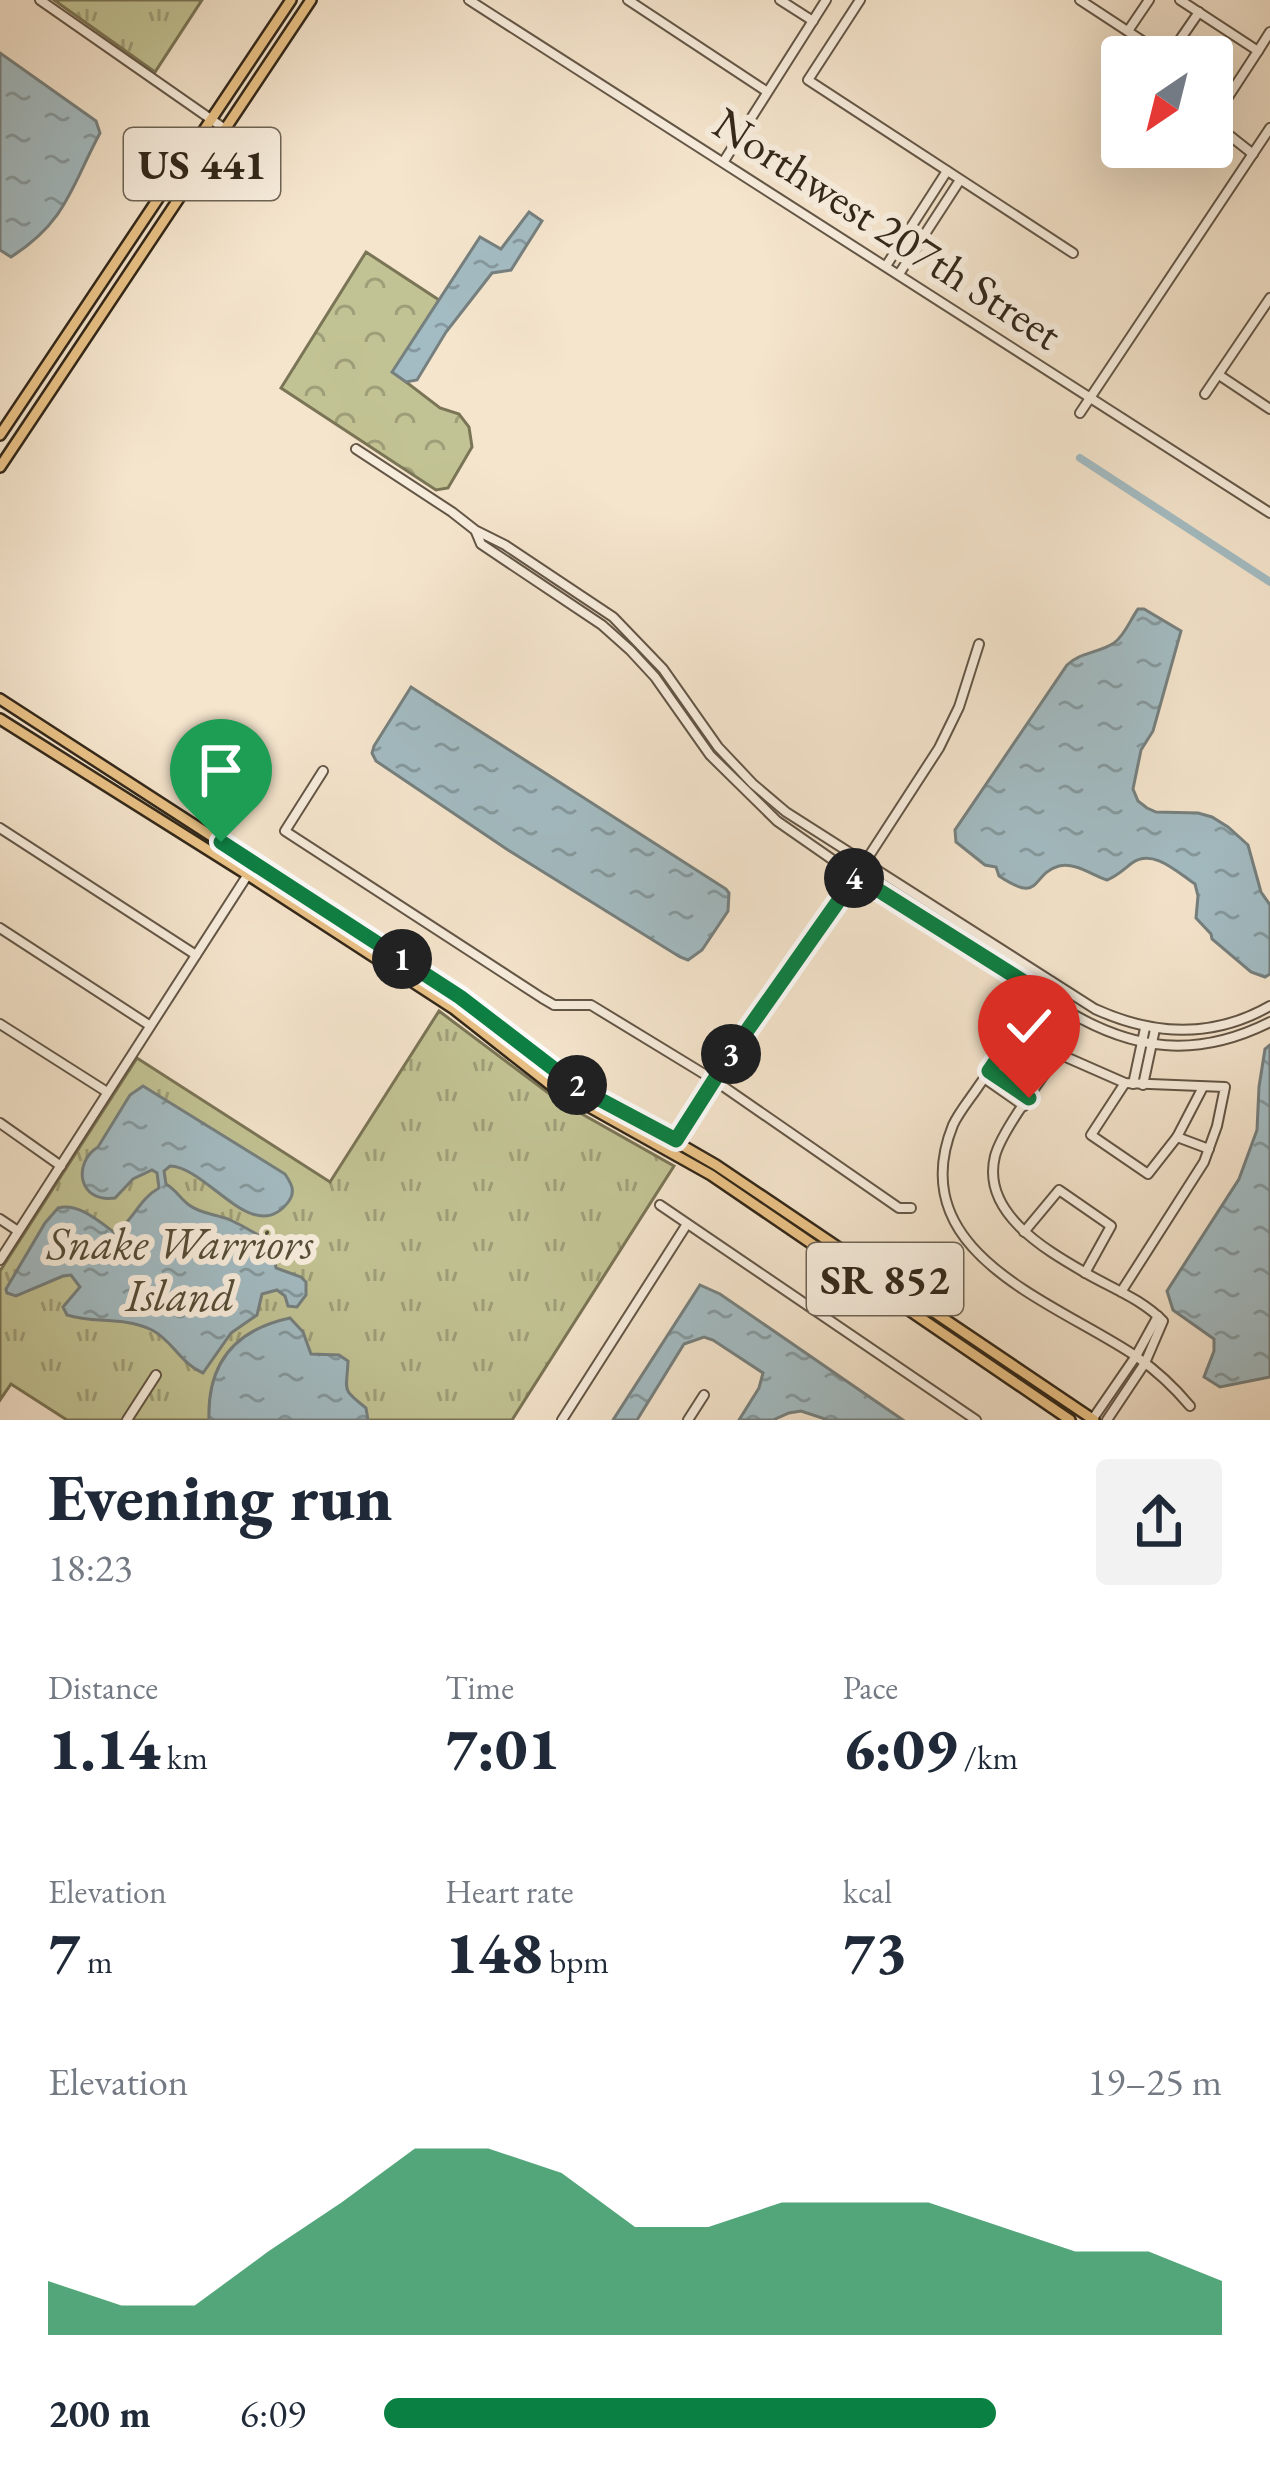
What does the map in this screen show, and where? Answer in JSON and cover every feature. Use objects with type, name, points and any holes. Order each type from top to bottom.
[{"type":"main road","name":"US 441","points":[[0,435],[291,0]]},
{"type":"main road","name":"US 441","points":[[0,467],[311,0]]},
{"type":"main road","name":"SR 852","points":[[0,699],[454,1009],[553,1086],[672,1145],[1093,1420]]},
{"type":"main road","name":"SR 852","points":[[0,718],[251,870]]},
{"type":"main road","points":[[36,742],[45,728]]},
{"type":"main road","name":"SR 852","points":[[672,1145],[1070,1420]]},
{"type":"street","points":[[40,0],[225,129]]},
{"type":"street","name":"Northwest 207th Street","points":[[469,0],[1270,513]]},
{"type":"street","points":[[628,0],[766,91]]},
{"type":"street","points":[[780,0],[812,21]]},
{"type":"street","points":[[723,161],[826,0]]},
{"type":"street","points":[[860,0],[808,80],[1073,253]]},
{"type":"street","points":[[1128,32],[1149,0]]},
{"type":"street","points":[[1180,0],[1258,51]]},
{"type":"street","points":[[1086,1],[1134,36]]},
{"type":"street","points":[[1181,36],[1198,12]]},
{"type":"street","points":[[1233,87],[1270,32]]},
{"type":"street","points":[[1080,413],[1270,128]]},
{"type":"street","points":[[1233,138],[1253,154]]},
{"type":"street","points":[[886,266],[947,171]]},
{"type":"street","points":[[899,274],[960,180]]},
{"type":"street","points":[[930,197],[944,206]]},
{"type":"street","points":[[920,212],[934,220]]},
{"type":"street","points":[[1205,394],[1270,298]]},
{"type":"street","points":[[1219,374],[1270,409]]},
{"type":"street","points":[[9,422],[24,432]]},
{"type":"street","points":[[356,449],[613,617],[664,669],[718,747],[786,812],[1095,1009],[1124,1022],[1188,1032],[1240,1021],[1270,1006]]},
{"type":"street","points":[[475,530],[481,544],[602,625],[630,650],[656,677],[710,754],[777,820],[856,876],[1092,1025],[1120,1037],[1185,1047],[1220,1042],[1270,1022]]},
{"type":"street","points":[[672,1145],[939,748],[959,707],[979,644]]},
{"type":"street","points":[[323,771],[285,831],[554,1005],[591,1005],[714,1080],[899,1208],[910,1208]]},
{"type":"street","points":[[0,828],[196,956]]},
{"type":"street","points":[[0,1260],[251,870]]},
{"type":"street","points":[[0,928],[149,1025]]},
{"type":"street","points":[[1052,982],[954,1122],[943,1166],[945,1198],[971,1247],[992,1268],[1136,1356],[1190,1406]]},
{"type":"street","points":[[0,1024],[107,1092]]},
{"type":"street","points":[[1150,1028],[1134,1084],[1091,1135],[1148,1174],[1177,1137],[1204,1087]]},
{"type":"street","points":[[1107,1420],[1145,1363],[1162,1324],[1158,1316],[1024,1232],[995,1192],[995,1157],[1059,1054],[1134,1084],[1225,1087],[1204,1162],[1121,1292]]},
{"type":"street","points":[[986,1075],[1027,1102]]},
{"type":"street","points":[[0,1123],[61,1166]]},
{"type":"street","points":[[1177,1137],[1209,1149]]},
{"type":"street","points":[[1024,1232],[1059,1190],[1112,1226],[1085,1273]]},
{"type":"street","points":[[660,1205],[976,1420]]},
{"type":"street","points":[[0,1220],[19,1231]]},
{"type":"street","points":[[562,1420],[688,1224]]},
{"type":"street","points":[[1093,1420],[1158,1316]]},
{"type":"street","points":[[128,1420],[156,1375]]},
{"type":"street","points":[[688,1420],[704,1395]]},
{"type":"green space","points":[[54,0],[202,0],[155,72]]},
{"type":"green space","points":[[366,252],[439,300],[393,372],[440,408],[459,414],[469,427],[472,447],[448,488],[436,490],[281,388]]},
{"type":"green space","name":"Snake Warriors Island","points":[[439,1011],[559,1101],[674,1166],[512,1420],[67,1420],[11,1384],[0,1400],[0,1271],[137,1058],[330,1182]]},
{"type":"water","points":[[0,53],[96,121],[100,133],[56,216],[11,257],[0,250]]},
{"type":"water","points":[[529,212],[542,221],[511,270],[492,273],[446,332],[417,380],[406,382],[392,372],[480,237],[501,249]]},
{"type":"water","points":[[1138,609],[1181,631],[1153,731],[1141,750],[1133,789],[1147,808],[1212,817],[1248,845],[1261,892],[1270,905],[1270,974],[1265,977],[1251,972],[1212,939],[1196,918],[1195,884],[1165,863],[1140,859],[1107,880],[1077,867],[1059,866],[1035,885],[1023,888],[999,876],[996,867],[985,865],[956,842],[955,830],[1067,665],[1114,643]]},
{"type":"water","points":[[411,687],[726,889],[728,911],[702,950],[688,960],[680,957],[376,761],[374,746]]},
{"type":"water","points":[[1270,1045],[1270,1377],[1220,1387],[1204,1377],[1214,1339],[1173,1310],[1167,1291],[1239,1179],[1257,1130],[1259,1087],[1265,1049]]},
{"type":"water","points":[[143,1086],[285,1174],[292,1187],[289,1201],[275,1213],[261,1216],[185,1170],[170,1166],[164,1171],[166,1184],[189,1205],[228,1219],[273,1245],[276,1268],[306,1282],[306,1295],[297,1307],[288,1306],[277,1290],[262,1294],[257,1315],[231,1333],[203,1373],[152,1330],[67,1315],[63,1307],[80,1287],[71,1275],[16,1296],[6,1289],[58,1208],[81,1210],[115,1233],[159,1188],[152,1170],[133,1179],[115,1198],[93,1194],[83,1180],[90,1154],[130,1095]]},
{"type":"water","points":[[700,1285],[903,1420],[828,1420],[801,1411],[773,1420],[739,1420],[763,1373],[704,1337],[684,1344],[637,1420],[613,1420]]},
{"type":"water","points":[[290,1318],[303,1332],[311,1354],[339,1355],[348,1361],[347,1388],[366,1408],[368,1420],[209,1420],[213,1382],[228,1352],[253,1331]]},
{"type":"waterway","points":[[1080,458],[1270,582]]},
{"type":"route","points":[[221,842],[460,997],[567,1079],[676,1140],[856,876],[1043,994],[989,1071],[1029,1098]]}]
